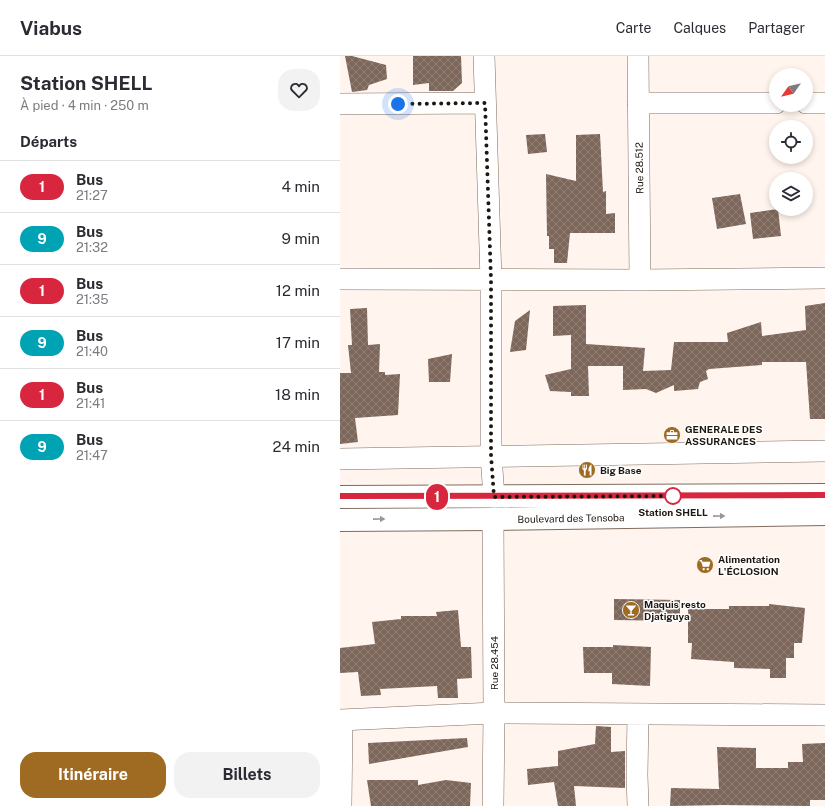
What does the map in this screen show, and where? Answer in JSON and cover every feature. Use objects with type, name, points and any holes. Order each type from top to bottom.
[{"type":"main road","name":"Boulevard des Tensoba","points":[[340,496],[494,497],[825,495]]},
{"type":"main road","name":"Boulevard des Tensoba","points":[[340,520],[825,514]]},
{"type":"street","points":[[484,56],[491,280],[491,455],[494,497]]},
{"type":"street","name":"Rue 28.512","points":[[638,56],[640,280]]},
{"type":"street","points":[[813,103],[825,102]]},
{"type":"street","points":[[340,104],[485,103]]},
{"type":"street","points":[[638,103],[769,103]]},
{"type":"street","points":[[340,279],[640,280],[825,278]]},
{"type":"street","points":[[340,459],[491,455],[825,451]]},
{"type":"street","name":"Rue 28.454","points":[[493,519],[493,806]]},
{"type":"street","points":[[341,806],[341,720],[494,713],[825,716]]},
{"type":"street","points":[[638,715],[638,806]]},
{"type":"building","points":[[345,56],[352,56],[386,65],[387,79],[369,85],[367,90],[352,92]]},
{"type":"building","points":[[413,56],[461,56],[462,83],[453,91],[429,91],[429,83],[413,85]]},
{"type":"building","points":[[545,134],[547,152],[528,154],[526,135]]},
{"type":"building","points":[[600,134],[603,192],[606,191],[606,214],[615,213],[615,233],[570,233],[567,263],[554,263],[554,249],[549,249],[549,236],[547,236],[546,174],[576,181],[576,135]]},
{"type":"building","points":[[740,194],[746,224],[717,229],[712,198]]},
{"type":"building","points":[[769,210],[769,216],[779,216],[781,236],[753,239],[750,213]]},
{"type":"building","points":[[825,303],[825,419],[810,419],[806,362],[762,362],[762,365],[709,369],[706,371],[708,379],[700,382],[698,389],[674,391],[674,385],[656,393],[646,389],[623,390],[623,366],[588,366],[589,396],[571,396],[571,392],[550,391],[545,375],[571,369],[571,335],[553,336],[553,306],[586,305],[586,344],[645,348],[643,371],[671,370],[674,342],[728,342],[727,333],[761,322],[762,336],[806,330],[805,306]]},
{"type":"building","points":[[367,308],[368,345],[380,344],[379,372],[385,372],[385,375],[400,374],[398,415],[355,418],[358,442],[340,444],[340,373],[351,373],[348,345],[352,345],[350,309]]},
{"type":"building","points":[[530,310],[526,350],[510,352],[515,321]]},
{"type":"building","points":[[452,354],[450,382],[429,382],[428,359]]},
{"type":"building","points":[[614,599],[680,600],[680,621],[614,620]]},
{"type":"building","points":[[769,604],[805,608],[802,643],[794,643],[794,658],[786,658],[786,678],[770,678],[770,669],[734,668],[734,662],[691,659],[692,643],[688,643],[688,609],[729,609],[729,606],[769,606]]},
{"type":"building","points":[[458,610],[461,647],[471,647],[472,678],[457,679],[458,698],[438,698],[437,686],[380,689],[381,695],[361,696],[358,672],[340,673],[340,648],[375,644],[372,622],[401,619],[401,616],[437,616],[436,612]]},
{"type":"building","points":[[613,645],[651,647],[650,686],[612,684],[612,673],[584,673],[583,647],[613,647]]},
{"type":"building","points":[[596,726],[611,727],[611,752],[625,751],[625,788],[574,786],[576,806],[558,806],[554,782],[528,785],[527,769],[558,766],[558,751],[595,744]]},
{"type":"building","points":[[467,738],[468,747],[369,764],[368,743]]},
{"type":"building","points":[[825,743],[825,800],[810,800],[810,806],[670,806],[671,788],[719,789],[717,747],[756,748],[756,768],[788,768],[788,762],[803,762],[802,744]]},
{"type":"building","points":[[367,780],[418,780],[418,785],[446,780],[471,783],[470,806],[371,806]]},
{"type":"bus line","name":"1","points":[[340,496],[825,495]]},
{"type":"place","name":"GENERALE DES ASSURANCES","points":[[672,435]]},
{"type":"place","name":"Big Base","points":[[587,470]]},
{"type":"place","name":"Station SHELL","points":[[673,496]]},
{"type":"place","name":"Alimentation L'ÉCLOSION","points":[[705,565]]},
{"type":"place","name":"Maquis resto Djatiguya","points":[[631,610]]},
{"type":"route","points":[[398,104],[485,103],[491,280],[491,455],[494,497],[673,496]]}]
